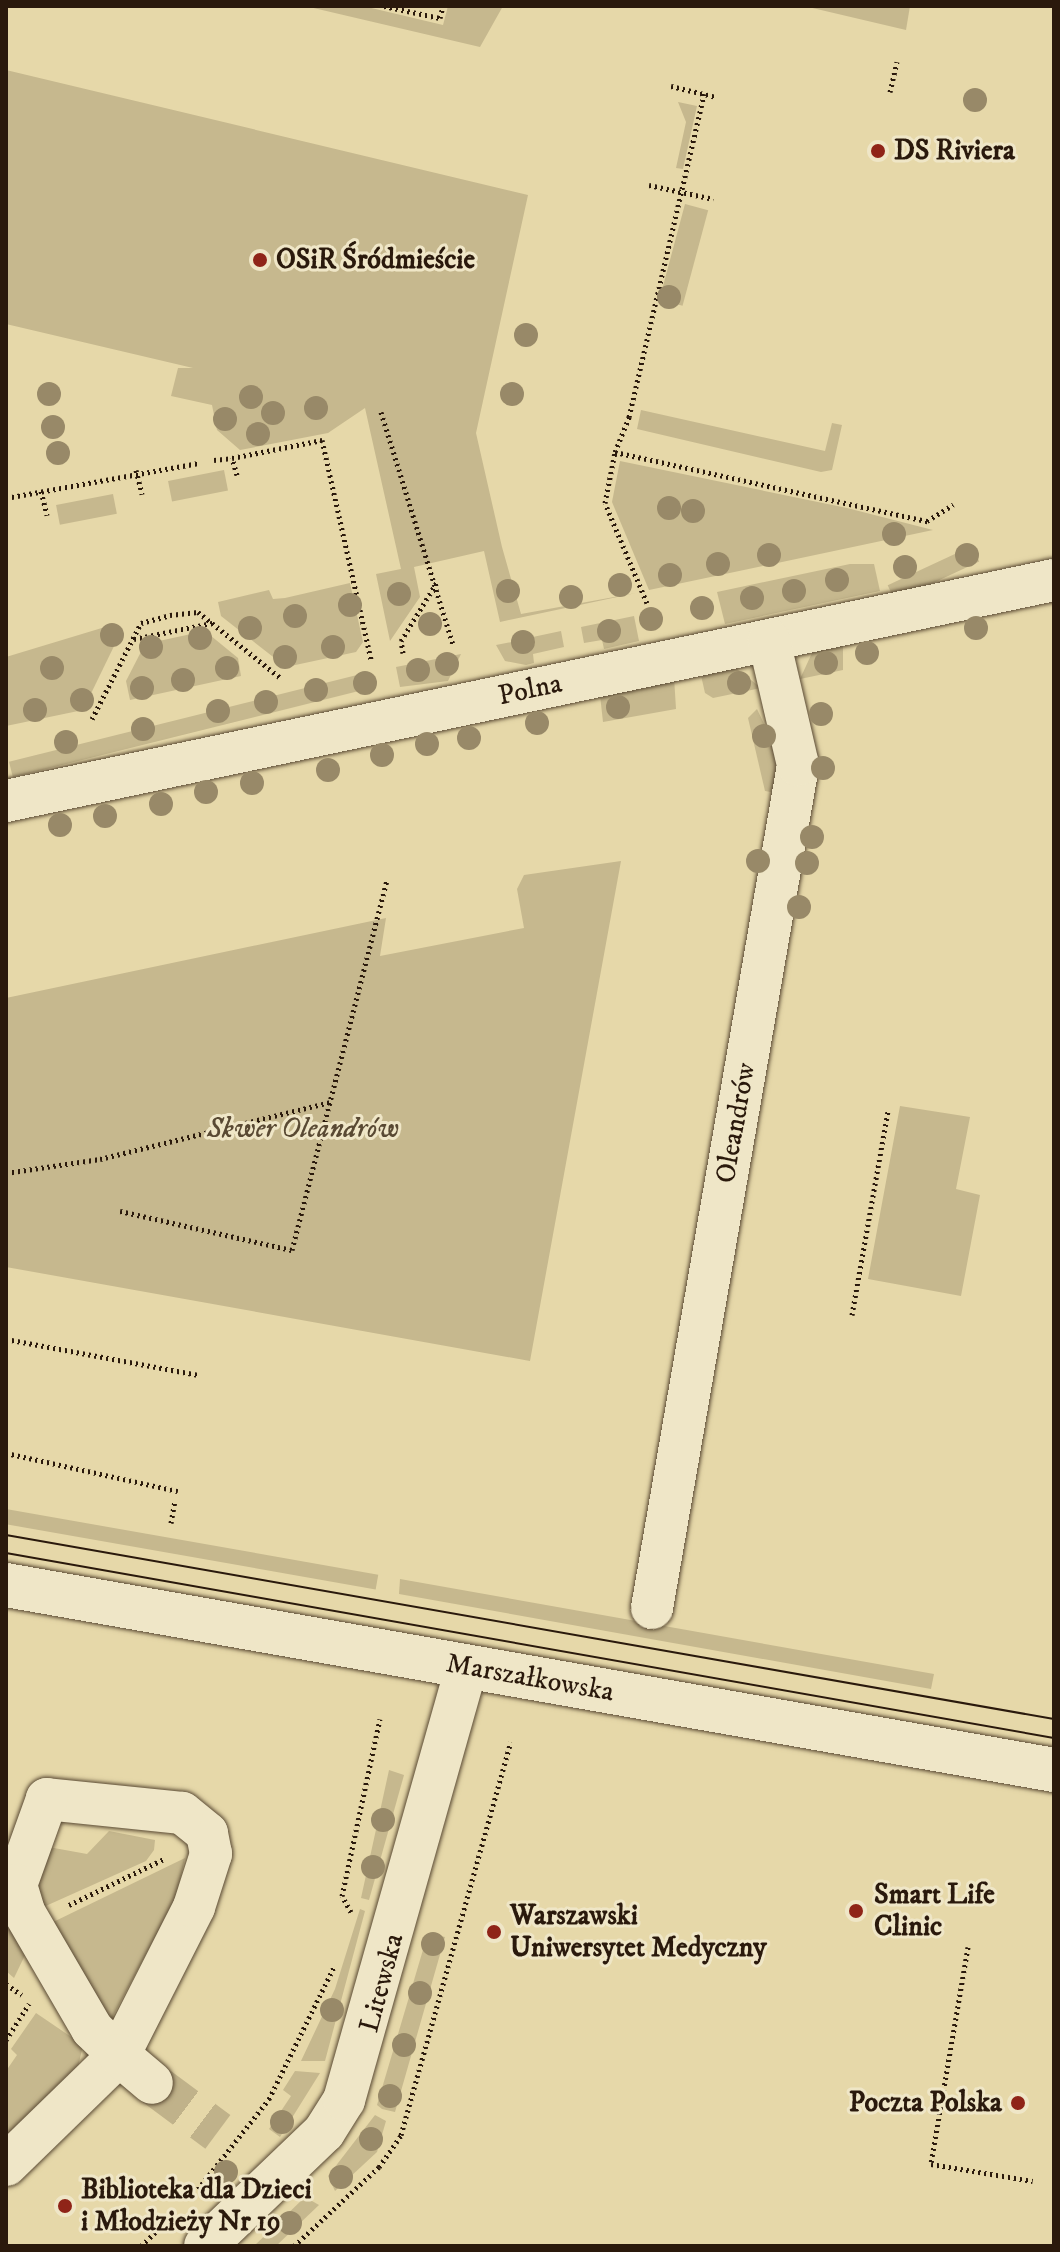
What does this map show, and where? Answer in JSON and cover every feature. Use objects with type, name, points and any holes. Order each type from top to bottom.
[{"type":"street","name":"Polna","points":[[6,801],[1054,580]]},
{"type":"street","name":"Oleandrów","points":[[652,1608],[798,765],[769,640]]},
{"type":"street","name":"Marszałkowska","points":[[6,1585],[1054,1770]]},
{"type":"street","name":"Litewska","points":[[205,2246],[324,2132],[350,2088],[466,1668]]},
{"type":"street","points":[[6,2165],[119,2055],[194,1907],[211,1854],[208,1837],[182,1813],[47,1799],[16,1885],[31,1924],[92,2029],[119,2055],[152,2083]]},
{"type":"path","points":[[384,6],[440,18],[443,6]]},
{"type":"path","points":[[890,92],[897,62]]},
{"type":"path","points":[[671,86],[716,97]]},
{"type":"path","points":[[647,603],[605,503],[704,94]]},
{"type":"path","points":[[649,185],[713,199]]},
{"type":"path","points":[[381,412],[438,581],[453,644]]},
{"type":"path","points":[[214,460],[322,440],[371,660]]},
{"type":"path","points":[[615,452],[927,521],[953,505]]},
{"type":"path","points":[[232,458],[237,475]]},
{"type":"path","points":[[6,498],[136,470],[199,463]]},
{"type":"path","points":[[136,470],[142,494]]},
{"type":"path","points":[[41,491],[47,515]]},
{"type":"path","points":[[403,653],[401,641],[438,581]]},
{"type":"path","points":[[92,719],[141,623],[170,611],[198,612],[282,679]]},
{"type":"path","points":[[133,640],[212,623]]},
{"type":"path","points":[[120,1211],[292,1250],[387,881]]},
{"type":"path","points":[[6,1173],[100,1159],[330,1102]]},
{"type":"path","points":[[852,1315],[888,1110]]},
{"type":"path","points":[[6,1339],[199,1375]]},
{"type":"path","points":[[6,1453],[178,1491]]},
{"type":"path","points":[[171,1523],[175,1501]]},
{"type":"path","points":[[348,1922],[352,1908],[342,1896],[380,1719]]},
{"type":"path","points":[[294,2246],[379,2167],[401,2135],[511,1742]]},
{"type":"path","points":[[31,1924],[208,1837]]},
{"type":"path","points":[[968,1947],[931,2164],[1033,2181]]},
{"type":"path","points":[[193,2194],[289,2067],[340,1951]]},
{"type":"path","points":[[6,2040],[31,2001]]},
{"type":"path","points":[[141,2246],[176,2212]]},
{"type":"green space","points":[[305,6],[363,6],[443,25],[448,6],[503,6],[480,47]]},
{"type":"green space","points":[[804,6],[910,6],[906,30]]},
{"type":"green space","name":"OSiR Śródmieście","points":[[6,70],[528,195],[476,433],[502,547],[521,614],[636,593],[500,622],[484,551],[414,567],[420,597],[390,641],[376,574],[401,569],[365,408],[328,433],[240,450],[217,430],[212,405],[171,396],[178,368],[193,368],[6,324]]},
{"type":"green space","points":[[678,102],[697,106],[683,169],[676,168],[686,122]]},
{"type":"green space","points":[[685,204],[708,210],[683,306],[659,300]]},
{"type":"green space","points":[[641,410],[825,451],[832,423],[842,425],[832,470],[821,472],[637,429]]},
{"type":"green space","points":[[620,461],[847,508],[933,530],[649,590],[612,502]]},
{"type":"green space","points":[[224,470],[228,491],[172,501],[168,481]]},
{"type":"green space","points":[[113,494],[117,514],[60,525],[56,505]]},
{"type":"green space","points":[[972,546],[979,561],[895,601],[888,585]]},
{"type":"green space","points":[[850,564],[874,564],[880,591],[725,624],[717,592]]},
{"type":"green space","points":[[350,583],[363,642],[356,652],[286,667],[221,616],[218,602],[269,590],[273,599],[285,598]]},
{"type":"green space","points":[[634,616],[639,641],[604,649],[602,640],[584,643],[581,627]]},
{"type":"green space","points":[[115,624],[117,640],[83,710],[6,726],[6,657]]},
{"type":"green space","points":[[205,631],[238,658],[241,676],[130,700],[126,681],[145,644]]},
{"type":"green space","points":[[561,631],[564,647],[533,654],[534,663],[526,665],[505,661],[496,645],[517,641],[525,648],[528,638]]},
{"type":"green space","points":[[843,641],[843,670],[800,679],[812,653]]},
{"type":"green space","points":[[461,654],[448,681],[400,687],[396,667]]},
{"type":"green space","points":[[736,668],[761,688],[713,698],[705,693],[700,671]]},
{"type":"green space","points":[[369,672],[373,688],[13,777],[9,762]]},
{"type":"green space","points":[[674,677],[676,709],[603,722],[600,695]]},
{"type":"green space","points":[[757,709],[779,755],[776,793],[765,791],[748,718]]},
{"type":"green space","name":"Skwer Oleandrów","points":[[621,861],[530,1361],[6,1267],[6,998],[386,918],[380,956],[524,928],[517,889],[524,875]]},
{"type":"green space","points":[[900,1106],[970,1117],[956,1189],[980,1195],[961,1296],[868,1279]]},
{"type":"green space","points":[[6,1509],[378,1575],[376,1589],[6,1524]]},
{"type":"green space","points":[[400,1579],[934,1674],[931,1689],[399,1594]]},
{"type":"green space","points":[[389,1770],[404,1775],[369,1900],[361,1898]]},
{"type":"green space","points":[[109,1831],[155,1840],[154,1850],[146,1861],[39,1909],[33,1880],[43,1846],[87,1854]]},
{"type":"green space","points":[[185,1858],[176,1898],[107,2027],[47,1925]]},
{"type":"green space","points":[[6,1901],[27,1951],[14,1978],[6,1971]]},
{"type":"green space","points":[[360,1909],[365,1911],[325,2061],[301,2061],[335,1989]]},
{"type":"green space","points":[[428,1933],[445,1937],[395,2112],[377,2105]]},
{"type":"green space","points":[[36,2013],[83,2045],[76,2076],[6,2144],[6,2071],[17,2055],[11,2049]]},
{"type":"green space","points":[[295,2071],[320,2073],[280,2137],[269,2129],[291,2096],[283,2090]]},
{"type":"green space","points":[[375,2115],[386,2121],[377,2152],[335,2191],[328,2176]]},
{"type":"green space","points":[[305,2197],[319,2205],[276,2246],[254,2246]]},
{"type":"tunnel","points":[[152,2083],[218,2132]]},
{"type":"tram line","points":[[6,1535],[1054,1719]]},
{"type":"tram line","points":[[6,1553],[1054,1738]]},
{"type":"place","name":"DS Riviera","points":[[878,151]]},
{"type":"place","name":"OSiR Śródmieście","points":[[260,260]]},
{"type":"place","name":"Smart Life Clinic","points":[[856,1911]]},
{"type":"place","name":"Warszawski Uniwersytet Medyczny","points":[[494,1932]]},
{"type":"place","name":"Poczta Polska","points":[[1018,2103]]},
{"type":"place","name":"Biblioteka dla Dzieci i Młodzieży Nr 19","points":[[65,2206]]}]
